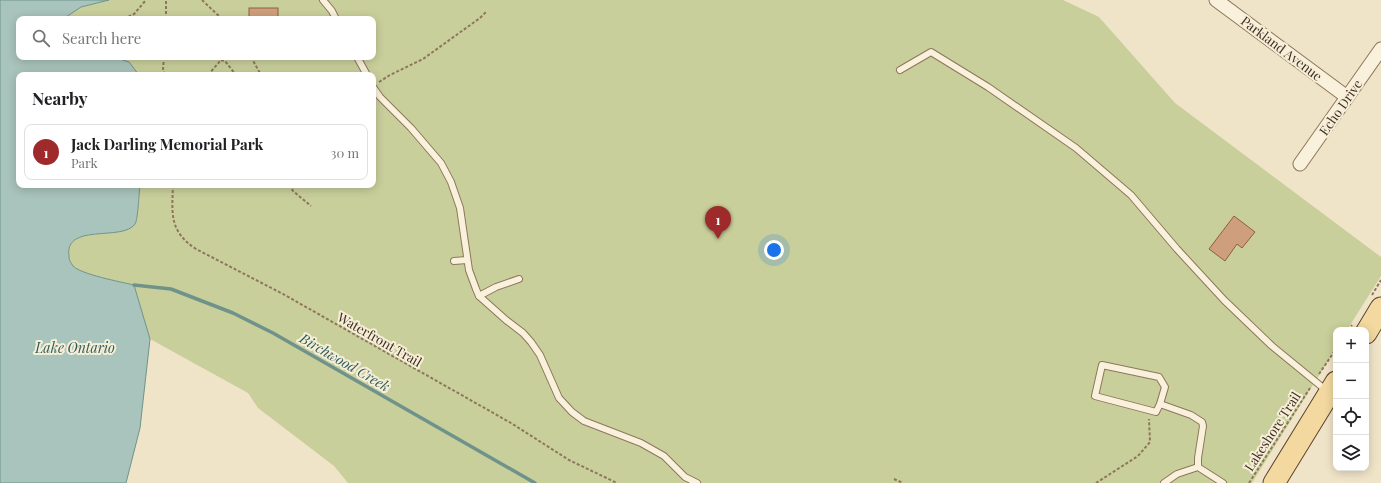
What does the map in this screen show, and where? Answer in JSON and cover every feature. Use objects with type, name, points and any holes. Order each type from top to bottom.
[{"type":"main road","points":[[1369,328],[1381,308]]},
{"type":"main road","points":[[1274,483],[1324,383]]},
{"type":"street","name":"Parkland Avenue","points":[[1216,0],[1347,97]]},
{"type":"street","name":"Echo Drive","points":[[1300,164],[1381,49]]},
{"type":"lane","points":[[323,0],[334,16]]},
{"type":"lane","points":[[900,70],[931,52],[988,87],[1076,148],[1131,195],[1177,249],[1224,300],[1272,346],[1324,383]]},
{"type":"lane","points":[[359,60],[365,72]]},
{"type":"lane","points":[[376,91],[411,128],[441,163],[451,182],[460,208],[471,279],[480,296],[531,342],[540,355],[559,398],[572,412],[584,421],[641,442],[664,456],[685,477],[697,483]]},
{"type":"lane","points":[[454,261],[467,260]]},
{"type":"lane","points":[[480,296],[496,287],[519,279]]},
{"type":"lane","points":[[1102,366],[1159,377],[1165,387],[1160,404],[1156,412],[1095,396],[1102,366]]},
{"type":"lane","points":[[1160,404],[1191,415],[1202,422],[1203,426],[1198,467]]},
{"type":"lane","points":[[1164,483],[1177,474],[1198,467]]},
{"type":"lane","points":[[1198,467],[1224,483]]},
{"type":"path","points":[[130,16],[134,14],[146,0]]},
{"type":"path","points":[[166,0],[166,16]]},
{"type":"path","points":[[202,0],[219,16]]},
{"type":"path","points":[[379,82],[390,75],[424,59],[480,18],[487,11]]},
{"type":"path","points":[[164,60],[164,72]]},
{"type":"path","points":[[210,72],[219,60]]},
{"type":"path","points":[[224,60],[234,72]]},
{"type":"path","points":[[253,60],[259,72]]},
{"type":"path","name":"Waterfront Trail","points":[[173,188],[172,213],[174,223],[188,243],[196,249],[283,294],[511,423],[569,460],[617,483]]},
{"type":"path","points":[[290,188],[311,206]]},
{"type":"path","name":"Lakeshore Trail","points":[[1249,483],[1324,383],[1333,357]]},
{"type":"path","points":[[1096,483],[1138,456],[1150,442],[1149,411]]},
{"type":"path","points":[[894,479],[903,483]]},
{"type":"green space","points":[[109,0],[1063,0],[1099,17],[1175,103],[1381,257],[1381,276],[1349,327],[1333,327],[1333,353],[1252,483],[348,483],[334,466],[258,408],[248,393],[150,339],[134,285],[101,277],[77,269],[73,266],[69,257],[70,247],[75,240],[84,236],[95,234],[119,232],[128,229],[135,224],[138,212],[140,188],[376,188],[376,72],[137,72],[129,62],[123,60],[376,60],[376,16],[68,16],[81,7]]},
{"type":"water","name":"Lake Ontario","points":[[0,0],[109,0],[81,7],[68,16],[16,16],[16,60],[123,60],[129,62],[137,72],[16,72],[16,188],[140,188],[138,212],[135,224],[128,229],[119,232],[84,236],[75,240],[70,246],[69,257],[73,266],[77,269],[101,277],[134,285],[150,339],[140,428],[126,483],[0,483]]},
{"type":"building","points":[[249,8],[278,8],[278,16],[249,16]]},
{"type":"building","points":[[1234,216],[1255,232],[1242,248],[1237,244],[1225,261],[1209,249]]},
{"type":"waterway","name":"Birchwood Creek","points":[[134,285],[171,289],[233,313],[273,333],[535,483]]},
{"type":"place","name":"Jack Darling Memorial Park","points":[[718,239]]}]
